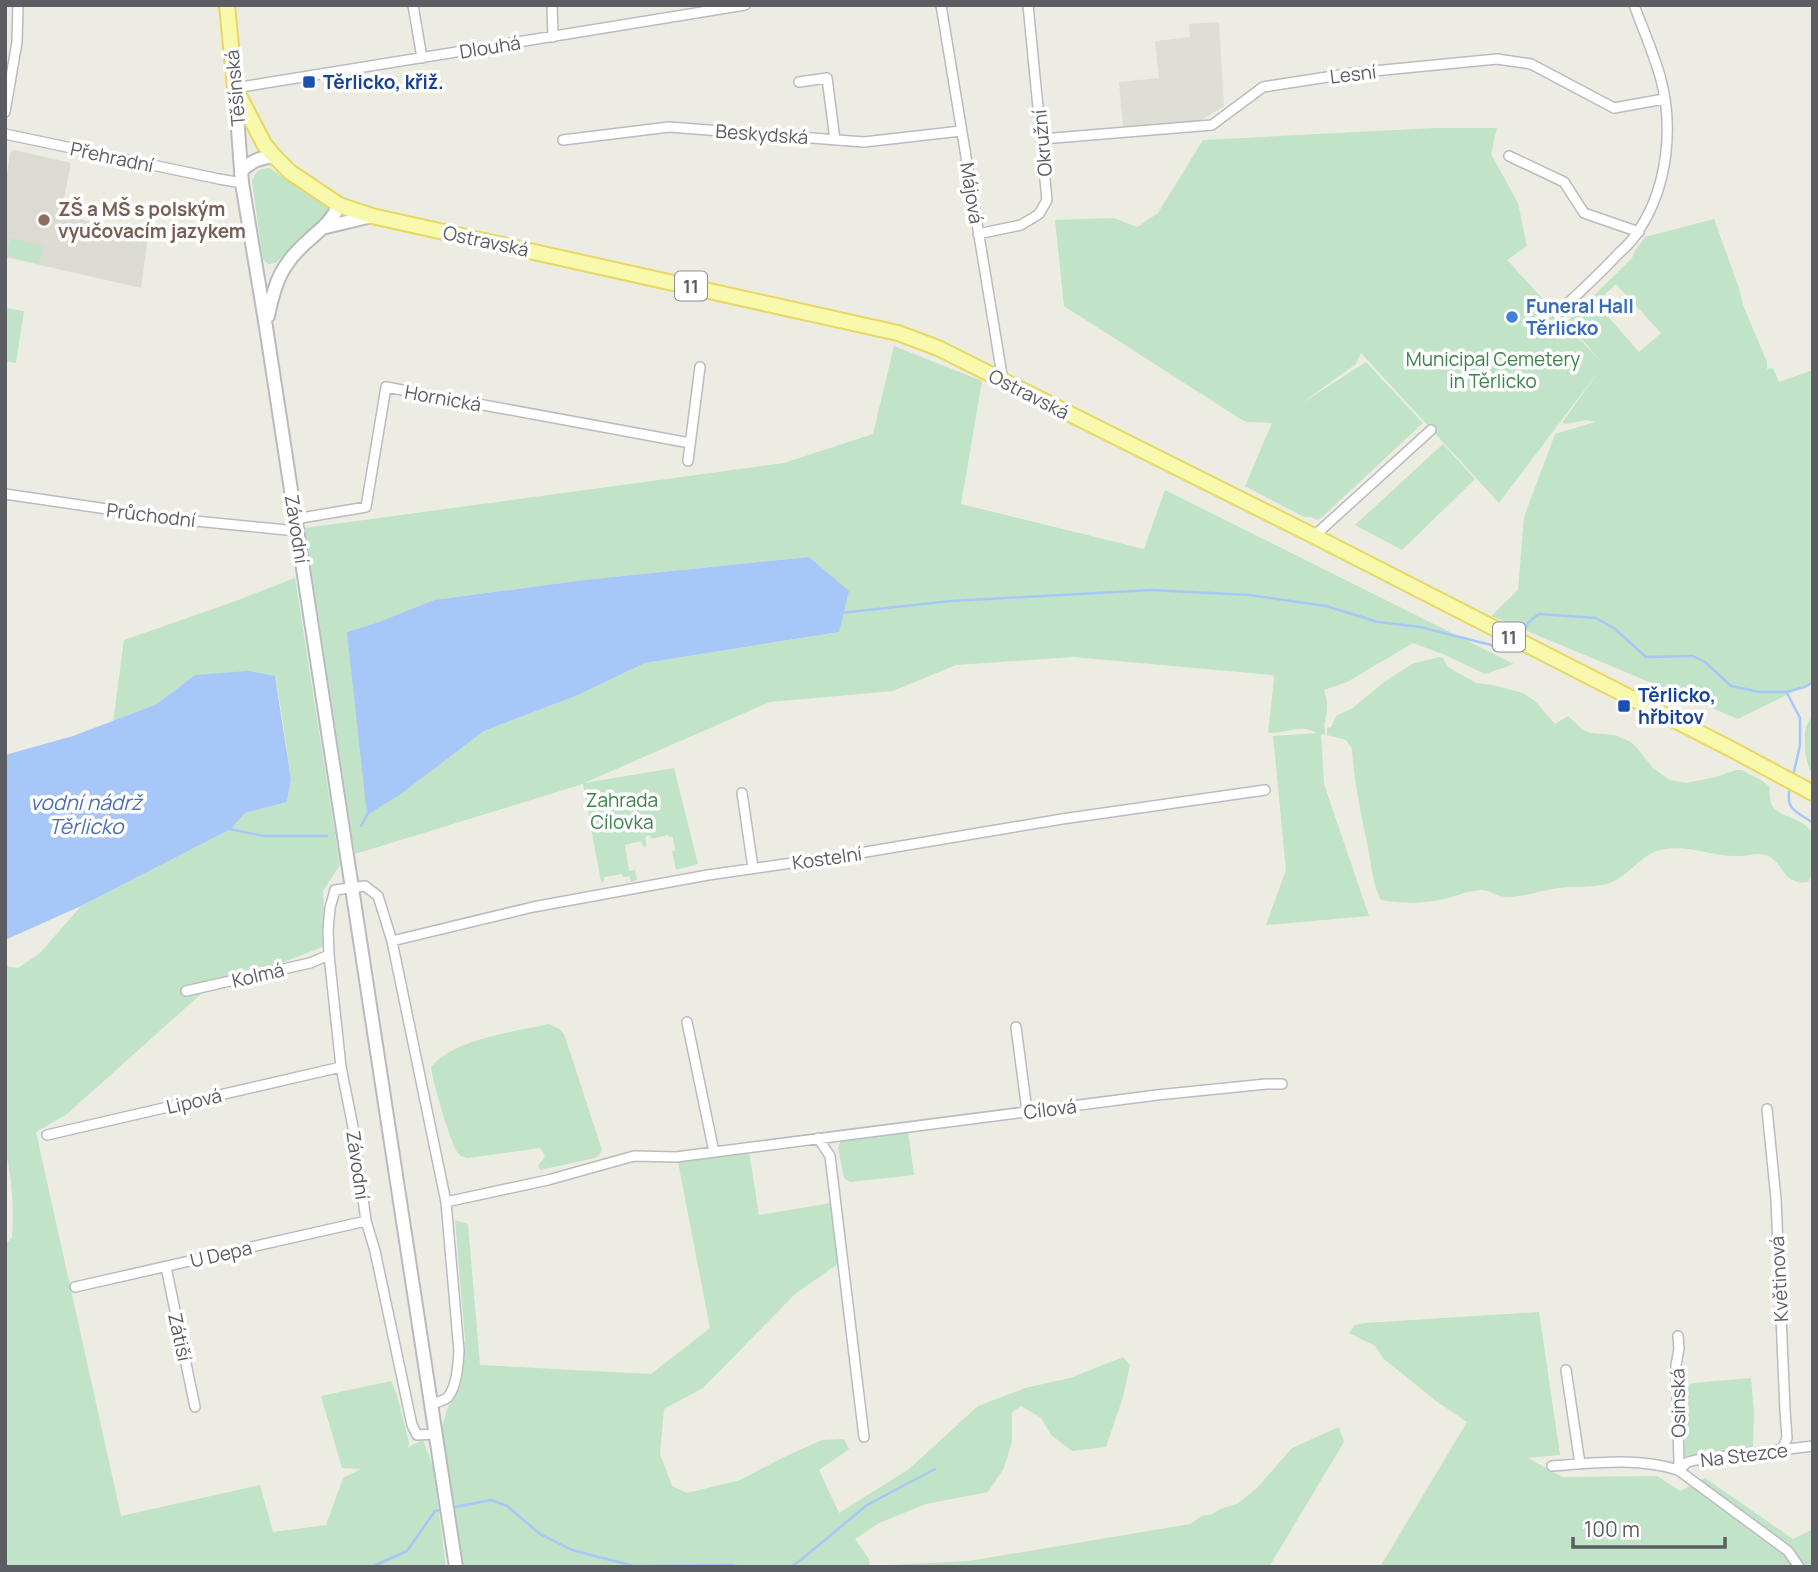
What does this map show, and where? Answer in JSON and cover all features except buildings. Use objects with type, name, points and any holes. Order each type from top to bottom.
[{"type":"main road","name":"Těšínská","points":[[227,5],[242,177]]},
{"type":"main road","name":"Ostravská","points":[[235,88],[264,144],[274,156],[290,173],[339,205],[372,216],[898,332],[938,348],[1314,536],[1813,793]]},
{"type":"main road","points":[[242,177],[249,163],[274,156]]},
{"type":"main road","name":"Závodní","points":[[242,177],[457,1567]]},
{"type":"main road","points":[[266,327],[273,290],[282,271],[300,248],[333,218],[339,205]]},
{"type":"main road","points":[[323,229],[372,216]]},
{"type":"main road","points":[[256,258],[264,270],[282,271]]},
{"type":"street","points":[[5,112],[17,42],[19,5]]},
{"type":"street","points":[[413,5],[422,58]]},
{"type":"street","points":[[552,5],[553,37]]},
{"type":"street","name":"Dlouhá","points":[[235,88],[746,5]]},
{"type":"street","name":"Májová","points":[[941,5],[1003,381]]},
{"type":"street","name":"Okružní","points":[[978,234],[1021,225],[1039,214],[1047,200],[1028,5]]},
{"type":"street","points":[[1557,314],[1639,232],[1656,198],[1662,176],[1667,138],[1664,99],[1660,77],[1634,5]]},
{"type":"street","name":"Lesní","points":[[1042,139],[1212,125],[1263,87],[1353,72],[1497,59],[1531,64],[1614,108],[1664,99]]},
{"type":"street","points":[[799,82],[827,78],[835,140]]},
{"type":"street","name":"Beskydská","points":[[562,140],[669,127],[864,142],[961,131]]},
{"type":"street","name":"Přehradní","points":[[5,134],[219,179],[242,177]]},
{"type":"street","points":[[1508,156],[1564,182],[1584,213],[1639,232]]},
{"type":"street","points":[[688,461],[700,367]]},
{"type":"street","name":"Hornická","points":[[296,525],[366,507],[386,387],[690,443]]},
{"type":"street","points":[[1314,536],[1431,430]]},
{"type":"street","name":"Průchodní","points":[[5,494],[175,519],[296,525]]},
{"type":"street","name":"Kostelní","points":[[392,941],[533,907],[708,874],[1265,790]]},
{"type":"street","points":[[742,793],[753,868]]},
{"type":"street","points":[[352,887],[365,887],[378,896],[392,941],[446,1202],[458,1352],[457,1374],[446,1399],[432,1404]]},
{"type":"street","name":"Závodní","points":[[352,887],[335,890],[329,919],[329,955],[341,1067],[354,1132],[366,1220],[412,1425],[417,1435],[436,1434]]},
{"type":"street","name":"Kolmá","points":[[186,991],[310,963],[329,955]]},
{"type":"street","points":[[687,1022],[714,1152]]},
{"type":"street","points":[[1016,1027],[1027,1111]]},
{"type":"street","name":"Lipová","points":[[47,1135],[341,1067]]},
{"type":"street","name":"Cílová","points":[[446,1202],[548,1180],[634,1156],[676,1157],[1157,1095],[1282,1084]]},
{"type":"street","name":"Květinová","points":[[1767,1109],[1776,1199],[1787,1438],[1782,1450]]},
{"type":"street","points":[[818,1138],[830,1156],[864,1437]]},
{"type":"street","name":"U Depa","points":[[75,1287],[366,1220]]},
{"type":"street","name":"Zátiší","points":[[166,1267],[195,1407]]},
{"type":"street","name":"Osinská","points":[[1678,1336],[1678,1470]]},
{"type":"street","points":[[1566,1370],[1580,1464]]},
{"type":"street","name":"Na Stezce","points":[[1678,1470],[1688,1462],[1696,1460],[1813,1446]]},
{"type":"street","name":"Na Stezce","points":[[1552,1466],[1639,1462],[1660,1464],[1678,1470],[1788,1550],[1799,1567]]},
{"type":"shaded area","points":[[1219,22],[1224,106],[1198,122],[1123,127],[1119,82],[1159,78],[1155,41],[1190,37],[1189,24]]},
{"type":"shaded area","name":"ZŠ a MŠ s polským vyučovacím jazykem","points":[[14,150],[71,163],[61,213],[148,236],[141,288],[5,257],[5,187],[10,153]]},
{"type":"green space","name":"Municipal Cemetery in Těrlicko","points":[[1434,128],[1497,128],[1491,154],[1518,203],[1527,246],[1507,260],[1603,364],[1567,322],[1632,258],[1645,237],[1714,219],[1743,305],[1767,362],[1767,369],[1773,368],[1779,382],[1813,370],[1813,682],[1738,719],[1491,616],[1518,590],[1524,517],[1555,434],[1595,422],[1587,420],[1562,423],[1601,368],[1499,503],[1361,353],[1356,364],[1299,405],[1366,362],[1423,423],[1317,520],[1304,517],[1245,486],[1272,423],[1242,420],[1064,306],[1055,220],[1114,218],[1137,227],[1158,213],[1203,140]],"holes":[[[1616,284],[1661,333],[1639,352],[1596,303]]]},
{"type":"green space","points":[[270,168],[329,207],[329,215],[300,237],[276,263],[268,264],[263,259],[252,182],[258,171]]},
{"type":"green space","points":[[11,238],[43,246],[39,264],[6,255]]},
{"type":"green space","points":[[5,308],[24,311],[16,363],[5,361]]},
{"type":"green space","name":"Zahrada Cílovka","points":[[894,346],[982,381],[961,504],[1144,549],[1165,490],[1514,664],[1485,674],[1413,643],[1347,682],[1324,690],[1327,708],[1325,735],[1321,734],[1324,784],[1369,916],[1266,925],[1286,870],[1273,736],[1317,733],[1298,729],[1268,733],[1273,675],[1073,657],[956,665],[893,691],[770,702],[584,783],[674,768],[698,864],[676,870],[672,851],[675,850],[673,837],[668,835],[651,839],[650,835],[645,837],[647,846],[643,847],[641,841],[625,845],[629,871],[635,870],[637,880],[631,882],[629,876],[623,877],[622,874],[604,877],[601,882],[583,784],[355,854],[305,528],[784,463],[873,434]],"holes":[[[809,557],[839,632],[645,663],[578,695],[484,731],[401,794],[347,632],[434,600],[584,580]]]},
{"type":"green space","points":[[1443,444],[1475,479],[1402,550],[1355,525]]},
{"type":"green space","points":[[295,578],[340,865],[323,891],[325,946],[201,994],[67,1114],[36,1132],[121,1516],[260,1485],[273,1532],[326,1525],[343,1478],[361,1469],[342,1468],[321,1396],[391,1381],[397,1395],[408,1447],[423,1440],[433,1467],[446,1567],[5,1567],[5,1244],[12,1238],[13,1215],[5,1148],[5,966],[18,968],[40,953],[81,906],[231,829],[245,813],[287,802],[291,779],[275,676],[195,675],[155,705],[113,722],[124,640]]},
{"type":"green space","points":[[1443,658],[1448,667],[1476,683],[1523,693],[1535,701],[1555,724],[1568,716],[1583,730],[1615,735],[1631,742],[1653,768],[1670,780],[1686,783],[1742,770],[1761,780],[1769,786],[1770,801],[1774,808],[1802,823],[1811,832],[1813,872],[1808,882],[1788,877],[1772,858],[1766,855],[1730,856],[1675,848],[1656,851],[1614,881],[1600,885],[1558,888],[1511,897],[1481,890],[1427,902],[1381,900],[1373,874],[1352,749],[1346,740],[1327,735],[1327,728],[1331,727],[1336,716],[1353,708],[1384,682],[1412,664]]},
{"type":"green space","points":[[1813,715],[1813,774],[1806,758],[1805,737],[1806,726]]},
{"type":"green space","points":[[549,1024],[564,1034],[602,1150],[599,1155],[540,1170],[538,1166],[545,1156],[540,1148],[468,1158],[461,1156],[447,1125],[431,1067],[455,1049],[470,1043]]},
{"type":"green space","points":[[908,1130],[914,1175],[850,1182],[844,1178],[838,1148],[841,1140]]},
{"type":"green space","points":[[749,1151],[759,1215],[831,1203],[839,1263],[795,1294],[703,1388],[664,1409],[660,1454],[672,1486],[687,1493],[740,1480],[822,1440],[844,1439],[849,1449],[819,1470],[839,1513],[909,1469],[978,1406],[1025,1388],[1070,1378],[1123,1357],[1130,1365],[1123,1397],[1106,1447],[1072,1451],[1051,1435],[1041,1418],[1021,1406],[1012,1412],[1012,1442],[1004,1468],[988,1492],[926,1504],[879,1523],[855,1539],[869,1559],[870,1566],[969,1561],[1190,1524],[1202,1516],[1237,1504],[1257,1488],[1292,1448],[1339,1427],[1344,1442],[1269,1567],[464,1567],[442,1427],[448,1407],[461,1385],[465,1339],[455,1220],[468,1224],[480,1365],[651,1374],[710,1328],[678,1162]]},
{"type":"green space","points":[[1539,1312],[1560,1455],[1528,1458],[1562,1477],[1657,1476],[1680,1491],[1705,1478],[1793,1539],[1813,1529],[1813,1567],[1380,1567],[1467,1422],[1384,1359],[1375,1346],[1349,1333],[1355,1325],[1365,1323]]},
{"type":"green space","points":[[1751,1378],[1753,1448],[1685,1456],[1683,1388],[1693,1383]]},
{"type":"water","points":[[809,557],[849,591],[839,632],[645,663],[578,695],[484,731],[401,794],[367,815],[347,632],[434,600],[584,580]]},
{"type":"water","name":"vodní nádrž Těrlicko","points":[[248,671],[275,676],[291,779],[287,802],[245,813],[231,829],[81,906],[5,940],[5,755],[73,736],[155,705],[195,675]]},
{"type":"waterway","points":[[840,613],[951,601],[1151,590],[1249,595],[1326,606],[1378,622],[1420,627],[1495,646],[1513,644]]},
{"type":"waterway","points":[[1521,635],[1528,623],[1539,614],[1596,618],[1615,629],[1646,657],[1693,656],[1705,662],[1731,686],[1760,692],[1786,692],[1813,682]]},
{"type":"waterway","points":[[1787,693],[1800,718],[1800,745],[1793,776]]},
{"type":"waterway","points":[[1790,786],[1790,805],[1813,823]]},
{"type":"waterway","points":[[361,826],[368,813]]},
{"type":"waterway","points":[[230,829],[263,836],[327,836]]},
{"type":"waterway","points":[[791,1567],[867,1505],[935,1469]]},
{"type":"waterway","points":[[450,1508],[491,1500],[507,1506],[540,1534],[572,1550],[634,1566],[740,1567]]},
{"type":"waterway","points":[[371,1567],[407,1551],[435,1511],[444,1509]]},
{"type":"place","name":"Těrlicko, křiž.","points":[[309,82]]},
{"type":"place","name":"ZŠ a MŠ s polským vyučovacím jazykem","points":[[44,220]]},
{"type":"place","name":"Funeral Hall Těrlicko","points":[[1512,317]]},
{"type":"place","name":"Těrlicko, hřbitov","points":[[1624,706]]}]
